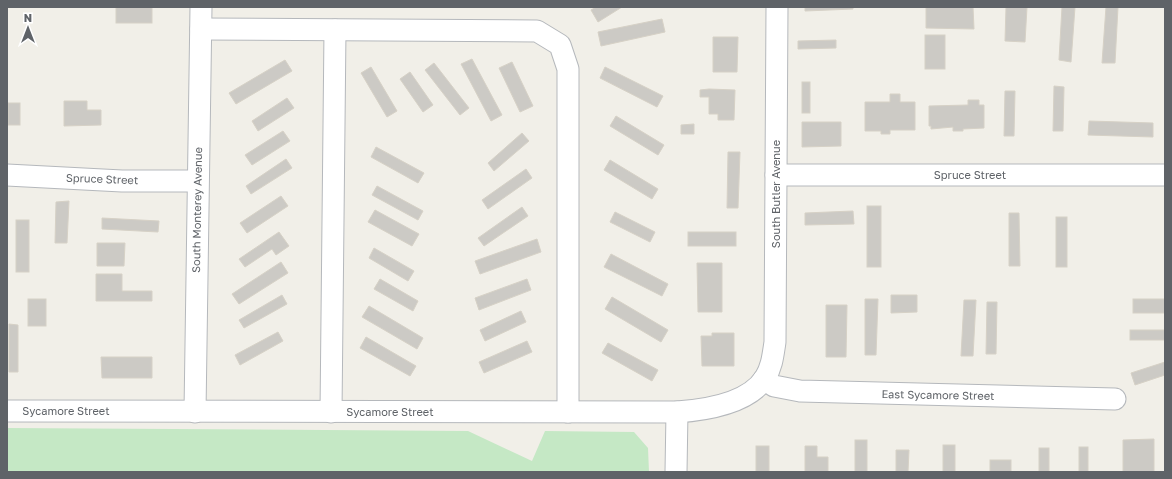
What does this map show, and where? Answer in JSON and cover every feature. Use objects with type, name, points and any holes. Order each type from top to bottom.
[{"type":"street","name":"South Monterey Avenue","points":[[195,412],[197,181],[201,7]]},
{"type":"street","name":"South Butler Avenue","points":[[764,379],[773,358],[775,342],[778,7]]},
{"type":"street","points":[[201,29],[537,31],[560,45],[568,70],[568,412]]},
{"type":"street","points":[[331,412],[335,30]]},
{"type":"street","name":"Spruce Street","points":[[7,175],[122,181],[197,181]]},
{"type":"street","name":"Spruce Street","points":[[776,175],[1165,175]]},
{"type":"street","name":"Sycamore Street","points":[[7,411],[677,412],[694,411],[731,401],[752,390],[764,379]]},
{"type":"street","name":"East Sycamore Street","points":[[764,379],[774,386],[800,392],[1115,399]]},
{"type":"street","points":[[676,472],[677,412]]},
{"type":"green space","points":[[7,428],[468,431],[532,461],[545,431],[634,432],[648,448],[649,472],[7,472]]},
{"type":"building","points":[[116,7],[152,7],[152,23],[116,23]]},
{"type":"building","points":[[596,7],[622,7],[598,22],[591,10]]},
{"type":"building","points":[[805,7],[853,7],[853,9],[805,11]]},
{"type":"building","points":[[926,7],[973,7],[974,29],[926,28]]},
{"type":"building","points":[[1006,7],[1027,7],[1025,42],[1005,41]]},
{"type":"building","points":[[1062,7],[1075,7],[1071,62],[1059,60]]},
{"type":"building","points":[[1106,7],[1118,7],[1115,63],[1102,63]]},
{"type":"building","points":[[662,19],[665,32],[601,46],[598,32]]},
{"type":"building","points":[[925,35],[945,35],[945,69],[925,69]]},
{"type":"building","points":[[713,37],[738,37],[737,72],[713,72]]},
{"type":"building","points":[[836,40],[836,48],[798,49],[798,41]]},
{"type":"building","points":[[472,59],[502,115],[491,121],[461,64]]},
{"type":"building","points":[[285,60],[292,71],[236,104],[229,93]]},
{"type":"building","points":[[512,62],[533,106],[520,112],[499,68]]},
{"type":"building","points":[[434,63],[469,108],[460,115],[425,70]]},
{"type":"building","points":[[371,67],[397,111],[387,117],[361,73]]},
{"type":"building","points":[[605,67],[663,96],[657,107],[600,78]]},
{"type":"building","points":[[410,72],[433,105],[423,112],[400,79]]},
{"type":"building","points":[[802,82],[810,82],[810,113],[802,113]]},
{"type":"building","points":[[1054,86],[1064,87],[1063,131],[1053,131]]},
{"type":"building","points":[[700,90],[735,90],[734,120],[718,120],[718,114],[709,114],[709,97],[700,97]]},
{"type":"building","points":[[1005,91],[1015,91],[1014,136],[1004,136]]},
{"type":"building","points":[[890,94],[900,94],[900,102],[915,102],[915,130],[890,130],[890,134],[881,134],[881,131],[865,131],[865,102],[890,102]]},
{"type":"building","points":[[287,98],[294,108],[258,131],[252,121]]},
{"type":"building","points":[[968,100],[979,100],[979,105],[984,105],[984,128],[963,129],[963,131],[953,131],[953,127],[931,129],[931,126],[929,126],[929,106],[968,105]]},
{"type":"building","points":[[64,101],[87,101],[87,110],[101,110],[101,125],[64,126]]},
{"type":"building","points":[[8,103],[20,103],[20,125],[8,125]]},
{"type":"building","points":[[616,116],[664,145],[658,155],[610,126]]},
{"type":"building","points":[[1089,121],[1153,123],[1153,137],[1088,135]]},
{"type":"building","points":[[802,122],[841,122],[841,146],[802,147]]},
{"type":"building","points":[[694,124],[694,134],[681,134],[681,125]]},
{"type":"building","points":[[283,131],[290,141],[252,165],[245,155]]},
{"type":"building","points":[[522,133],[529,141],[494,171],[488,163]]},
{"type":"building","points":[[376,147],[424,173],[418,183],[371,157]]},
{"type":"building","points":[[728,152],[740,152],[738,208],[727,208]]},
{"type":"building","points":[[286,159],[292,168],[251,194],[246,186]]},
{"type":"building","points":[[610,160],[658,189],[652,199],[604,170]]},
{"type":"building","points":[[526,169],[532,178],[488,209],[482,200]]},
{"type":"building","points":[[377,186],[423,211],[418,220],[372,195]]},
{"type":"building","points":[[281,196],[288,206],[247,233],[240,223]]},
{"type":"building","points":[[69,201],[67,243],[55,243],[56,202]]},
{"type":"building","points":[[867,206],[881,206],[881,267],[867,267]]},
{"type":"building","points":[[522,207],[528,216],[484,246],[478,238]]},
{"type":"building","points":[[375,210],[419,234],[412,246],[368,222]]},
{"type":"building","points":[[853,211],[854,224],[805,225],[805,213]]},
{"type":"building","points":[[615,212],[655,232],[650,242],[610,222]]},
{"type":"building","points":[[1009,213],[1019,213],[1020,266],[1009,266]]},
{"type":"building","points":[[1056,217],[1067,217],[1067,267],[1056,267]]},
{"type":"building","points":[[102,218],[159,221],[158,232],[102,229]]},
{"type":"building","points":[[16,220],[29,220],[29,272],[16,272]]},
{"type":"building","points":[[279,232],[289,246],[276,255],[272,249],[245,267],[239,259]]},
{"type":"building","points":[[688,232],[736,232],[736,246],[688,246]]},
{"type":"building","points":[[537,239],[541,252],[480,274],[475,261]]},
{"type":"building","points":[[97,243],[125,243],[124,266],[97,266]]},
{"type":"building","points":[[374,248],[414,271],[408,281],[369,258]]},
{"type":"building","points":[[611,254],[668,284],[662,296],[604,267]]},
{"type":"building","points":[[281,262],[288,273],[239,304],[232,294]]},
{"type":"building","points":[[697,263],[722,263],[722,312],[698,312]]},
{"type":"building","points":[[96,274],[122,274],[122,291],[152,291],[152,301],[96,301]]},
{"type":"building","points":[[380,279],[418,301],[413,311],[374,289]]},
{"type":"building","points":[[527,279],[531,290],[479,310],[475,298]]},
{"type":"building","points":[[282,295],[287,304],[244,328],[239,320]]},
{"type":"building","points":[[891,295],[917,295],[917,312],[891,313]]},
{"type":"building","points":[[612,297],[668,330],[661,342],[605,309]]},
{"type":"building","points":[[28,299],[46,299],[46,326],[28,326]]},
{"type":"building","points":[[865,299],[878,299],[876,355],[865,355]]},
{"type":"building","points":[[1133,299],[1165,299],[1165,313],[1133,313]]},
{"type":"building","points":[[964,300],[976,300],[973,356],[961,356]]},
{"type":"building","points":[[987,302],[997,302],[996,354],[986,354]]},
{"type":"building","points":[[826,305],[847,305],[846,357],[826,357]]},
{"type":"building","points":[[369,306],[423,338],[417,349],[362,317]]},
{"type":"building","points":[[521,311],[526,322],[485,341],[480,330]]},
{"type":"building","points":[[9,324],[18,325],[18,372],[9,372]]},
{"type":"building","points":[[1130,330],[1165,330],[1165,340],[1130,340]]},
{"type":"building","points":[[278,332],[283,341],[240,365],[235,355]]},
{"type":"building","points":[[712,333],[734,333],[734,366],[702,366],[701,336],[712,336]]},
{"type":"building","points":[[366,337],[416,366],[410,376],[360,348]]},
{"type":"building","points":[[527,341],[532,352],[484,373],[479,362]]},
{"type":"building","points":[[608,343],[658,370],[652,381],[602,353]]},
{"type":"building","points":[[101,357],[152,357],[152,378],[102,378]]},
{"type":"building","points":[[1165,362],[1165,375],[1135,385],[1131,373]]},
{"type":"building","points":[[1154,439],[1154,472],[1123,472],[1123,440]]},
{"type":"building","points":[[855,440],[867,440],[867,472],[855,472]]},
{"type":"building","points":[[943,445],[955,445],[955,472],[943,472]]},
{"type":"building","points":[[756,446],[769,446],[769,472],[756,472]]},
{"type":"building","points":[[805,446],[817,446],[817,457],[828,457],[828,472],[805,472]]},
{"type":"building","points":[[1079,447],[1088,447],[1088,472],[1079,472]]},
{"type":"building","points":[[1039,448],[1049,448],[1049,472],[1039,472]]},
{"type":"building","points":[[896,450],[909,450],[908,472],[896,472]]},
{"type":"building","points":[[990,460],[1011,460],[1011,472],[990,472]]}]
